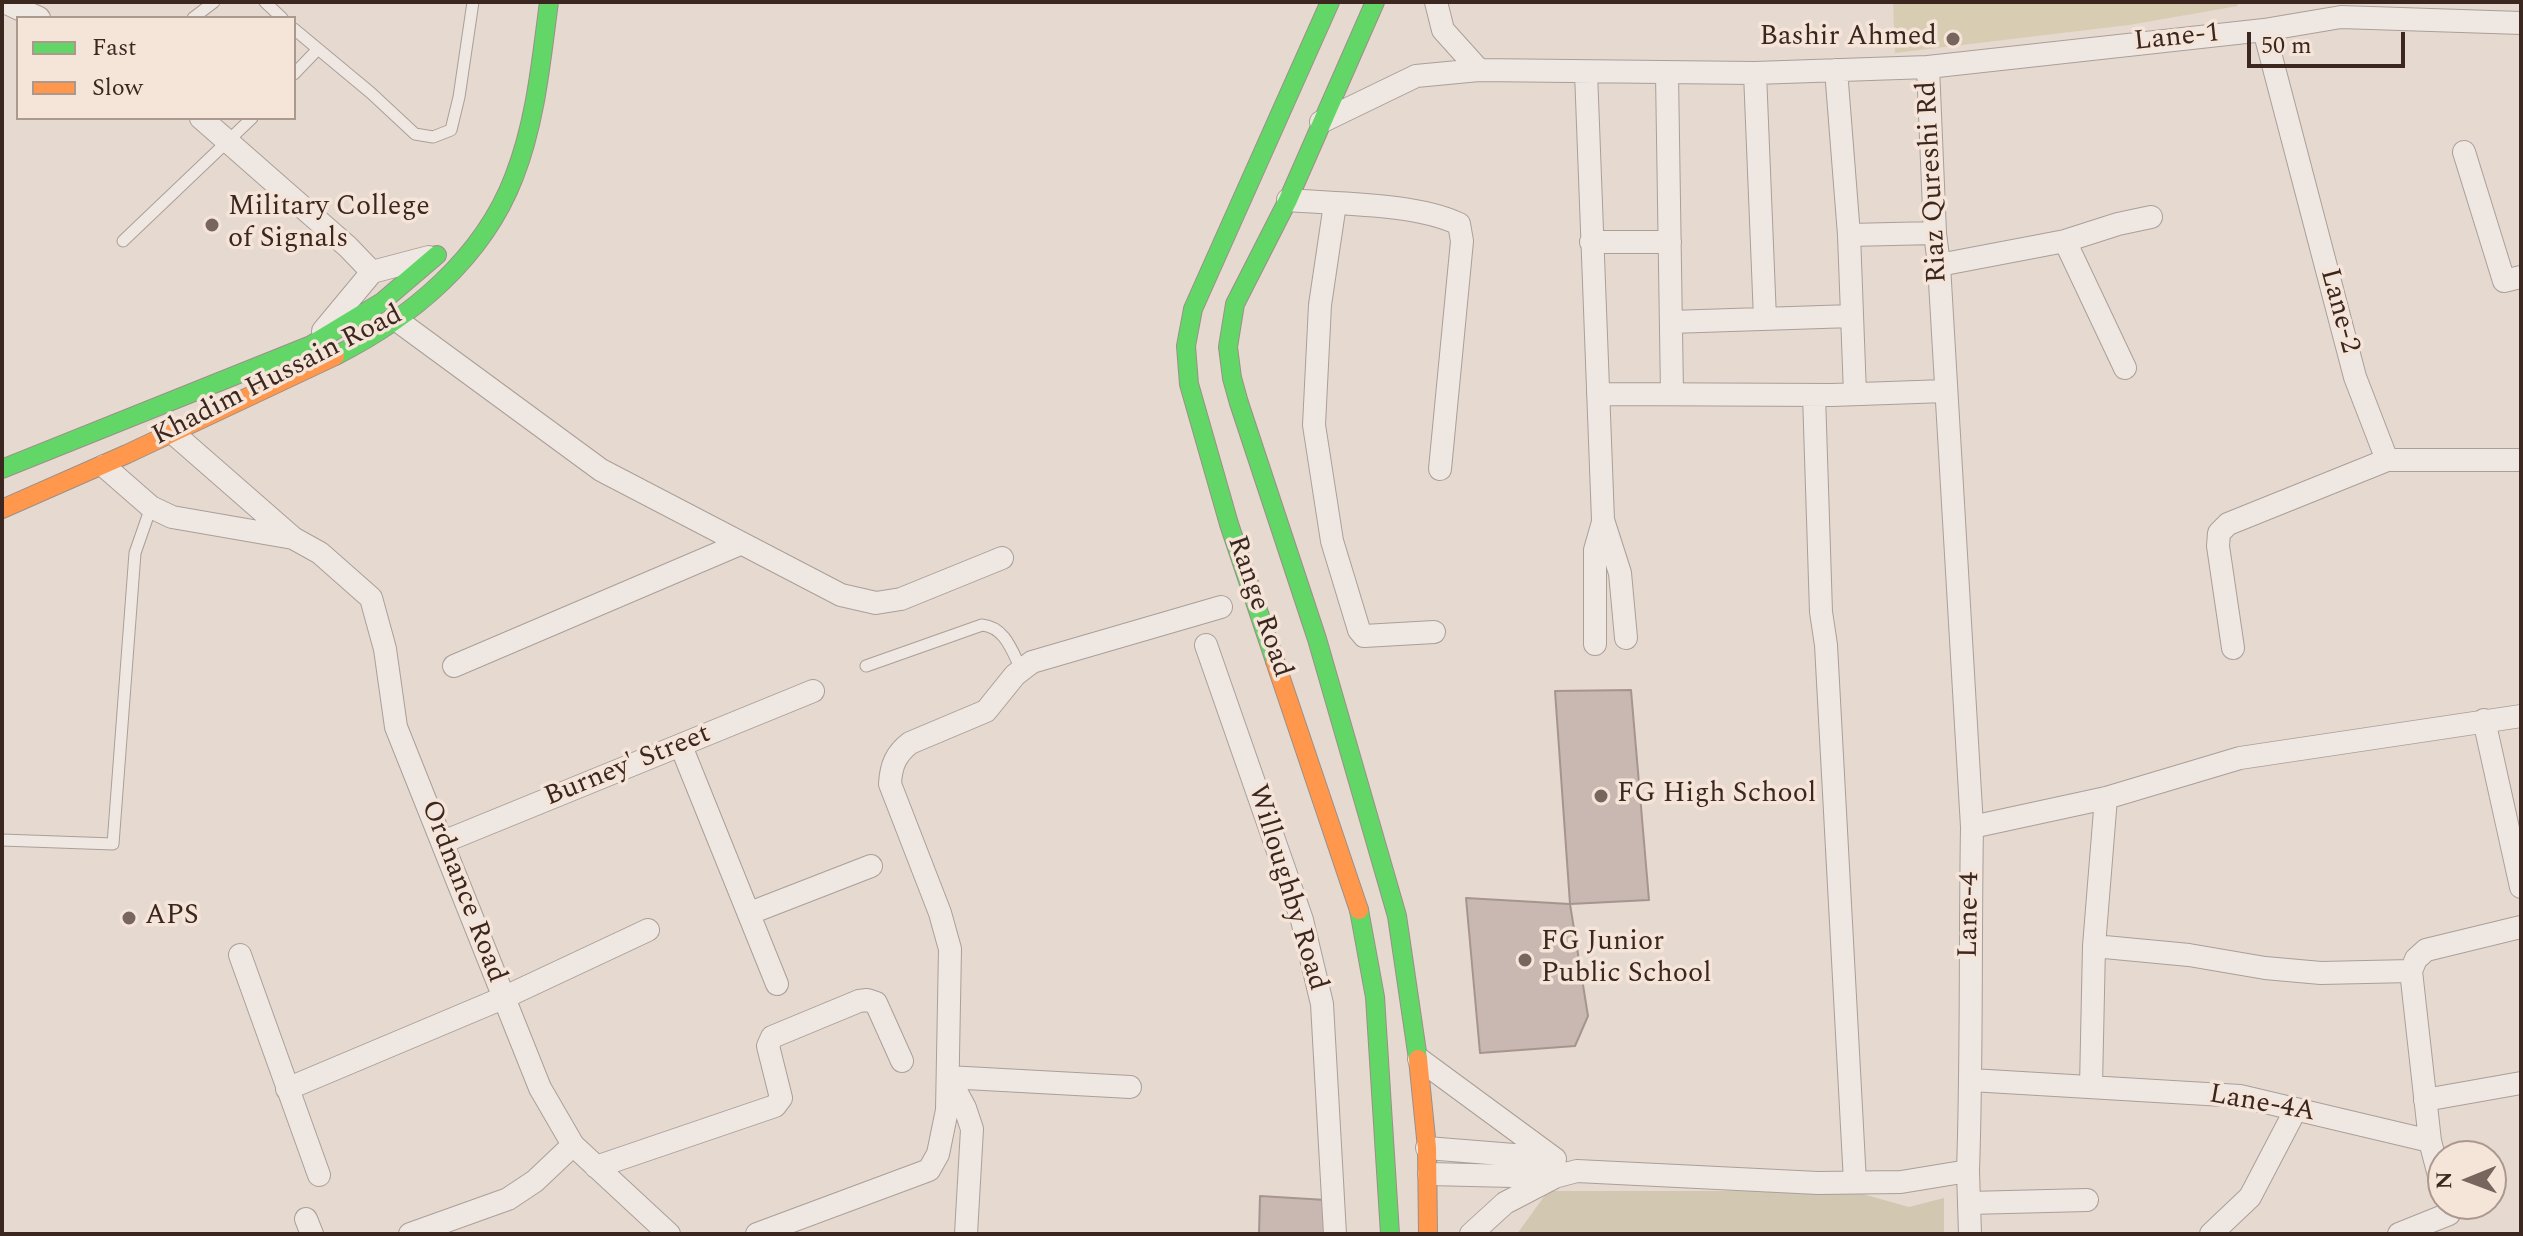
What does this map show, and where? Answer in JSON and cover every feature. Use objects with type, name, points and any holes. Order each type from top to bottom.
[{"type":"main road","name":"Khadim Hussain Road","points":[[2,509],[104,466],[316,364],[398,321],[426,296],[482,236],[502,205],[518,171],[526,143],[549,2]]},
{"type":"main road","name":"Range Road","points":[[1330,2],[1193,309],[1186,346],[1189,384],[1229,524],[1362,918],[1375,997],[1390,1234]]},
{"type":"main road","points":[[1375,2],[1288,200],[1235,304],[1228,347],[1232,378],[1317,639],[1397,916],[1419,1059],[1428,1163],[1428,1234]]},
{"type":"main road","name":"Khadim Hussain Road","points":[[2,469],[311,345],[382,302],[442,250]]},
{"type":"street","points":[[4,2],[35,16]]},
{"type":"street","points":[[1436,2],[1443,30],[1479,70]]},
{"type":"street","name":"Lane-1","points":[[1928,67],[2264,30],[2341,17],[2521,23]]},
{"type":"street","name":"Lane-2","points":[[2264,30],[2355,377],[2387,460]]},
{"type":"street","name":"Riaz Qureshi Rd","points":[[1320,123],[1416,76],[1479,70],[1667,74],[1928,67],[1935,233],[1972,827]]},
{"type":"street","points":[[1836,70],[1849,235],[1855,394]]},
{"type":"street","points":[[1586,72],[1603,520],[1620,573],[1626,638]]},
{"type":"street","points":[[1755,73],[1765,319]]},
{"type":"street","points":[[1667,74],[1672,394]]},
{"type":"street","points":[[204,120],[348,247],[372,272]]},
{"type":"street","points":[[2464,152],[2504,281],[2521,277]]},
{"type":"street","points":[[1288,200],[1445,217],[1459,224],[1462,241],[1440,469]]},
{"type":"street","points":[[1335,204],[1320,305],[1314,425],[1332,541],[1359,630],[1364,636],[1434,632]]},
{"type":"street","points":[[1939,265],[2065,241],[2151,217]]},
{"type":"street","points":[[1849,235],[1935,233]]},
{"type":"street","points":[[2065,241],[2125,368]]},
{"type":"street","points":[[1591,242],[1670,242]]},
{"type":"street","points":[[311,345],[372,272],[442,250]]},
{"type":"street","points":[[1671,322],[1852,316]]},
{"type":"street","points":[[398,321],[601,470],[841,595],[876,603],[901,599],[1002,558]]},
{"type":"street","points":[[1598,394],[1814,395],[1945,391]]},
{"type":"street","points":[[1814,395],[1821,612],[1826,645],[1855,1182]]},
{"type":"street","name":"Ordnance Road","points":[[173,433],[293,538],[320,553],[371,598],[385,649],[396,727],[540,1088],[573,1145],[669,1234]]},
{"type":"street","points":[[2233,648],[2218,546],[2219,533],[2228,524],[2387,460],[2521,460]]},
{"type":"street","name":"Ordnance Road","points":[[104,466],[151,507],[172,517],[293,538]]},
{"type":"street","points":[[1595,644],[1595,550],[1603,520]]},
{"type":"street","points":[[454,666],[740,544]]},
{"type":"street","points":[[757,1234],[929,1170],[938,1154],[947,1110],[950,949],[940,913],[894,796],[891,771],[900,751],[910,743],[986,711],[1021,669],[1044,658],[1221,607]]},
{"type":"street","name":"Willoughby Road","points":[[1206,645],[1302,920],[1322,1004],[1335,1234]]},
{"type":"street","name":"Burney' Street","points":[[443,842],[813,691]]},
{"type":"street","points":[[1972,827],[2106,798],[2240,758],[2521,716]]},
{"type":"street","points":[[2484,720],[2521,887]]},
{"type":"street","points":[[681,746],[777,984]]},
{"type":"street","points":[[2091,1086],[2094,946],[2106,798]]},
{"type":"street","name":"Lane-4","points":[[1970,1234],[1972,827]]},
{"type":"street","points":[[750,913],[871,866]]},
{"type":"street","points":[[2430,1140],[2411,971],[2416,959],[2426,950],[2521,927]]},
{"type":"street","points":[[287,1089],[503,998],[648,930]]},
{"type":"street","points":[[2094,946],[2321,973],[2411,971]]},
{"type":"street","points":[[240,955],[319,1175]]},
{"type":"street","points":[[596,1167],[775,1106],[781,1098],[768,1046],[772,1037],[859,1001],[876,1003],[902,1061]]},
{"type":"street","points":[[1419,1059],[1555,1168]]},
{"type":"street","points":[[948,1077],[1130,1087]]},
{"type":"street","points":[[948,1077],[965,1108],[972,1129],[966,1234]]},
{"type":"street","name":"Lane-4A","points":[[1971,1080],[2240,1096],[2427,1140]]},
{"type":"street","points":[[2425,1100],[2521,1083]]},
{"type":"street","points":[[2211,1234],[2250,1197],[2296,1109]]},
{"type":"street","points":[[410,1234],[508,1199],[535,1181],[573,1145]]},
{"type":"street","points":[[1387,1167],[1428,1163],[1818,1183],[1901,1182],[1968,1171]]},
{"type":"street","points":[[1471,1234],[1505,1203],[1555,1168]]},
{"type":"street","points":[[1969,1203],[2087,1200]]},
{"type":"street","points":[[2399,1234],[2441,1220]]},
{"type":"lane","points":[[196,16],[214,2]]},
{"type":"lane","points":[[265,2],[280,16]]},
{"type":"lane","points":[[296,31],[415,134],[433,137],[451,130],[473,2]]},
{"type":"lane","points":[[296,72],[317,50]]},
{"type":"lane","points":[[123,241],[250,120]]},
{"type":"lane","points":[[2,840],[113,844],[135,553],[151,507]]},
{"type":"lane","points":[[866,666],[982,625],[997,628],[1003,634],[1021,669]]},
{"type":"shaded area","name":"Bashir Ahmed","points":[[1893,2],[2236,2],[2238,6],[2129,25],[1895,53]]},
{"type":"shaded area","points":[[1548,1191],[1852,1191],[1909,1207],[1944,1198],[1944,1234],[1517,1234]]},
{"type":"building","name":"FG High School","points":[[1631,690],[1649,900],[1570,904],[1555,691]]},
{"type":"building","name":"FG Junior Public School","points":[[1466,898],[1570,904],[1588,1016],[1575,1046],[1480,1053]]},
{"type":"building","points":[[1260,1196],[1326,1200],[1325,1234],[1259,1234]]},
{"type":"traffic: fast","points":[[335,356],[391,323],[441,283],[484,234],[501,206],[528,134],[549,2]]},
{"type":"traffic: fast","points":[[1275,661],[1229,524],[1189,384],[1186,346],[1193,309],[1330,2]]},
{"type":"traffic: fast","points":[[1375,2],[1288,200],[1235,304],[1228,347],[1239,403],[1317,639],[1397,916],[1418,1059]]},
{"type":"traffic: fast","points":[[2,469],[311,345],[382,302],[437,255]]},
{"type":"traffic: fast","points":[[1359,910],[1375,997],[1390,1234]]},
{"type":"traffic: slow","points":[[2,509],[335,356]]},
{"type":"traffic: slow","points":[[1275,661],[1359,910]]},
{"type":"traffic: slow","points":[[1418,1059],[1427,1148],[1428,1234]]},
{"type":"place","name":"Bashir Ahmed","points":[[1953,39]]},
{"type":"place","name":"Military College of Signals","points":[[212,225]]},
{"type":"place","name":"FG High School","points":[[1601,796]]},
{"type":"place","name":"APS","points":[[129,918]]},
{"type":"place","name":"FG Junior Public School","points":[[1525,960]]}]
